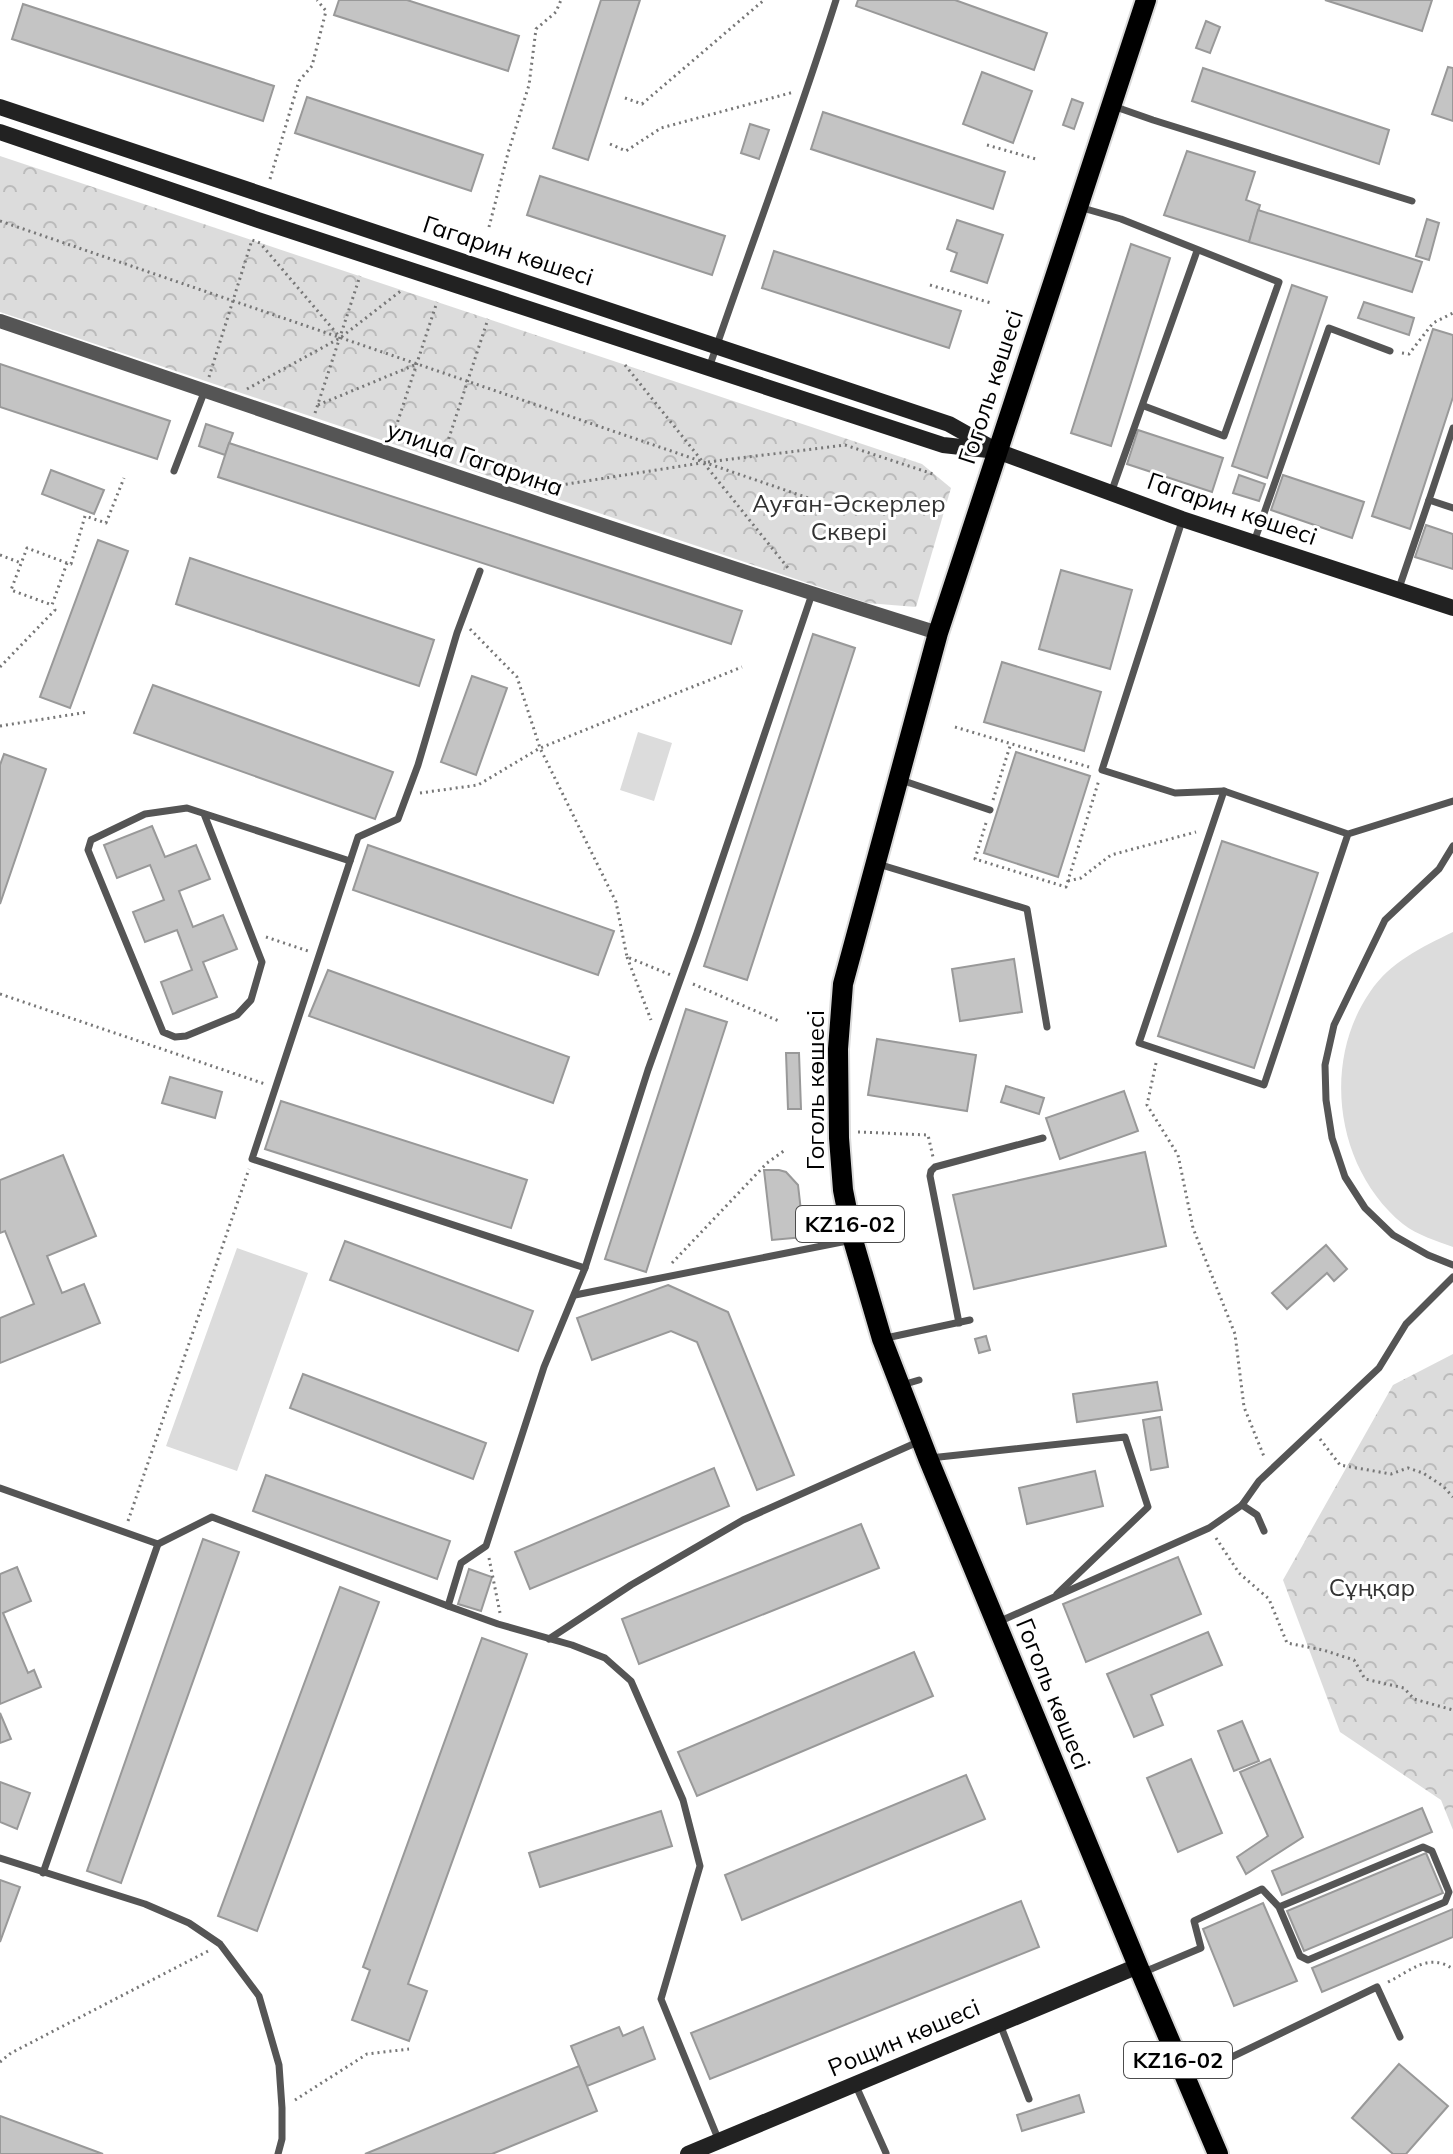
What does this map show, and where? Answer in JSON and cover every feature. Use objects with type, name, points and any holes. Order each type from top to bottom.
[{"type":"main road","name":"Гоголь көшесі","points":[[1146,0],[938,633],[843,984],[837,1094],[843,1190],[853,1240],[882,1339],[909,1383],[924,1449],[1218,2154]]},
{"type":"street","name":"Гагарин көшесі","points":[[0,107],[949,424],[997,451],[1182,519],[1453,608]]},
{"type":"street","name":"Гагарин көшесі","points":[[0,132],[943,445],[997,451]]},
{"type":"street","name":"улица Гагарина","points":[[0,321],[207,386],[507,494],[938,633]]},
{"type":"street","name":"Рощин көшесі","points":[[697,2152],[1000,2024],[1139,1970]]},
{"type":"lane","points":[[709,368],[808,89],[836,0]]},
{"type":"lane","points":[[1111,105],[1412,201]]},
{"type":"lane","points":[[1078,206],[1121,219],[1279,282],[1224,436],[1144,406]]},
{"type":"lane","points":[[1111,493],[1197,251]]},
{"type":"lane","points":[[1254,542],[1329,328],[1390,351]]},
{"type":"lane","points":[[174,471],[207,386]]},
{"type":"lane","points":[[1398,590],[1453,428]]},
{"type":"lane","points":[[1429,500],[1453,508]]},
{"type":"lane","points":[[1182,519],[1102,770],[1175,793],[1224,791],[1348,834],[1453,801]]},
{"type":"lane","points":[[480,571],[398,819],[358,837],[252,1159],[585,1268]]},
{"type":"lane","points":[[448,1606],[461,1563],[486,1546],[544,1367],[585,1268],[659,1040],[812,594]]},
{"type":"lane","points":[[899,779],[990,810]]},
{"type":"lane","points":[[1224,791],[1139,1043],[1264,1085],[1348,834]]},
{"type":"lane","points":[[204,814],[262,962],[251,1000],[237,1015],[186,1036],[175,1037],[163,1032],[88,850],[91,840],[145,814],[187,808],[350,861]]},
{"type":"lane","points":[[1453,846],[1439,869],[1385,920],[1334,1025],[1325,1065],[1332,1138],[1345,1177],[1365,1208],[1393,1235],[1453,1265]]},
{"type":"lane","points":[[876,863],[1027,909],[1047,1027]]},
{"type":"lane","points":[[959,1323],[931,1171],[935,1167],[1043,1138]]},
{"type":"lane","points":[[575,1295],[853,1240]]},
{"type":"lane","points":[[996,1623],[1209,1528],[1242,1505],[1270,1470],[1379,1368],[1406,1324],[1453,1277]]},
{"type":"lane","points":[[882,1339],[970,1320]]},
{"type":"lane","points":[[549,1639],[631,1585],[743,1520],[924,1449],[1125,1437],[1148,1507],[1053,1598]]},
{"type":"lane","points":[[0,1488],[158,1544]]},
{"type":"lane","points":[[1242,1505],[1257,1515],[1264,1531]]},
{"type":"lane","points":[[43,1873],[158,1544],[212,1517],[498,1624],[605,1658],[631,1681],[683,1800],[700,1866],[661,1999],[719,2141]]},
{"type":"lane","points":[[1139,1970],[1201,1948],[1194,1921],[1262,1889],[1279,1907],[1300,1956],[1308,1960],[1445,1902],[1449,1892],[1432,1851],[1423,1847],[1279,1907]]},
{"type":"lane","points":[[0,1858],[145,1904],[189,1923],[220,1944],[259,1996],[279,2065],[282,2139],[278,2154]]},
{"type":"lane","points":[[1186,2079],[1377,1987],[1400,2037]]},
{"type":"lane","points":[[1000,2024],[1029,2099]]},
{"type":"lane","points":[[856,2084],[886,2153]]},
{"type":"path","points":[[269,183],[299,81],[312,66],[326,11],[317,0]]},
{"type":"path","points":[[489,227],[529,85],[536,29],[556,12],[561,0]]},
{"type":"path","points":[[625,98],[642,104],[764,0]]},
{"type":"path","points":[[610,144],[626,151],[661,128],[808,89]]},
{"type":"path","points":[[987,145],[1036,159]]},
{"type":"path","points":[[0,221],[820,502]]},
{"type":"path","points":[[207,386],[252,240],[260,243],[340,338]]},
{"type":"path","points":[[314,417],[360,276]]},
{"type":"path","points":[[930,285],[991,303]]},
{"type":"path","points":[[241,393],[340,338],[402,290]]},
{"type":"path","points":[[391,443],[437,302]]},
{"type":"path","points":[[1390,351],[1409,354],[1433,323],[1453,313]]},
{"type":"path","points":[[442,460],[488,319]]},
{"type":"path","points":[[318,405],[417,364]]},
{"type":"path","points":[[625,365],[788,568]]},
{"type":"path","points":[[531,490],[704,462],[845,445],[933,474]]},
{"type":"path","points":[[0,667],[55,610],[52,605],[11,590],[27,548],[71,564],[85,516],[106,523],[124,478]]},
{"type":"path","points":[[0,555],[21,563]]},
{"type":"path","points":[[52,605],[67,563]]},
{"type":"path","points":[[462,621],[517,677],[540,748],[616,902],[627,957],[659,1040]]},
{"type":"path","points":[[407,794],[478,785],[540,748],[742,667]]},
{"type":"path","points":[[0,726],[88,712]]},
{"type":"path","points":[[955,727],[1011,743],[1102,770],[1066,887],[975,859],[1011,743]]},
{"type":"path","points":[[1068,881],[1081,878],[1111,855],[1211,828]]},
{"type":"path","points":[[250,932],[319,955]]},
{"type":"path","points":[[627,957],[781,1022]]},
{"type":"path","points":[[0,994],[275,1087]]},
{"type":"path","points":[[1159,1049],[1147,1105],[1178,1155],[1193,1228],[1235,1334],[1244,1407],[1270,1470]]},
{"type":"path","points":[[851,1133],[928,1135],[935,1167]]},
{"type":"path","points":[[656,1280],[767,1163],[785,1150]]},
{"type":"path","points":[[124,1532],[252,1159]]},
{"type":"path","points":[[1313,1429],[1340,1465],[1391,1474],[1408,1468],[1423,1473],[1453,1497]]},
{"type":"path","points":[[1209,1528],[1239,1573],[1269,1599],[1287,1643],[1354,1660],[1365,1679],[1404,1688],[1414,1699],[1453,1710]]},
{"type":"path","points":[[486,1546],[500,1611],[498,1624]]},
{"type":"path","points":[[0,2062],[11,2053],[220,1944]]},
{"type":"path","points":[[1377,1987],[1425,1963],[1434,1961],[1453,1969]]},
{"type":"path","points":[[282,2108],[367,2054],[409,2049]]},
{"type":"green space","name":"Ауған-Әскерлер Сквері","points":[[0,156],[922,464],[951,488],[916,607],[867,603],[0,312]]},
{"type":"green space","points":[[638,732],[672,743],[654,801],[620,790]]},
{"type":"green space","points":[[1453,932],[1453,1247],[1409,1228],[1380,1201],[1363,1175],[1350,1145],[1343,1114],[1341,1082],[1345,1050],[1355,1020],[1378,981],[1418,950]]},
{"type":"green space","points":[[237,1248],[308,1273],[237,1471],[166,1446]]},
{"type":"green space","name":"Сұңқар","points":[[1453,1354],[1453,1830],[1441,1800],[1340,1732],[1283,1580],[1393,1385]]},
{"type":"building","points":[[339,0],[407,0],[519,36],[508,71],[334,15]]},
{"type":"building","points":[[601,0],[640,0],[588,160],[553,148]]},
{"type":"building","points":[[858,0],[955,0],[1047,33],[1034,70],[856,6]]},
{"type":"building","points":[[1325,0],[1432,0],[1422,31]]},
{"type":"building","points":[[23,4],[274,86],[263,121],[12,39]]},
{"type":"building","points":[[1206,21],[1220,27],[1210,53],[1196,48]]},
{"type":"building","points":[[1448,67],[1453,68],[1453,121],[1432,114]]},
{"type":"building","points":[[1203,68],[1389,130],[1379,164],[1192,101]]},
{"type":"building","points":[[982,72],[1032,91],[1013,143],[963,124]]},
{"type":"building","points":[[307,97],[483,155],[471,191],[295,133]]},
{"type":"building","points":[[1072,99],[1083,103],[1074,129],[1063,125]]},
{"type":"building","points":[[823,112],[1005,172],[993,209],[811,149]]},
{"type":"building","points":[[750,124],[769,130],[759,159],[741,153]]},
{"type":"building","points":[[1187,151],[1255,172],[1246,200],[1260,205],[1249,242],[1164,215]]},
{"type":"building","points":[[540,176],[725,236],[712,275],[527,215]]},
{"type":"building","points":[[1258,210],[1422,262],[1412,292],[1249,242]]},
{"type":"building","points":[[1427,219],[1439,223],[1429,260],[1416,256]]},
{"type":"building","points":[[957,220],[1003,235],[987,283],[951,271],[957,253],[947,249]]},
{"type":"building","points":[[1131,244],[1170,258],[1111,446],[1071,433]]},
{"type":"building","points":[[774,251],[961,311],[949,348],[762,288]]},
{"type":"building","points":[[1292,285],[1327,297],[1267,478],[1232,466]]},
{"type":"building","points":[[1364,302],[1414,318],[1409,335],[1358,318]]},
{"type":"building","points":[[1433,329],[1453,335],[1453,397],[1410,529],[1372,516]]},
{"type":"building","points":[[0,364],[170,421],[157,459],[0,407]]},
{"type":"building","points":[[206,424],[233,433],[225,455],[199,446]]},
{"type":"building","points":[[1138,430],[1223,458],[1212,492],[1127,464]]},
{"type":"building","points":[[229,443],[742,611],[731,644],[218,477]]},
{"type":"building","points":[[51,470],[104,490],[94,514],[42,494]]},
{"type":"building","points":[[1239,475],[1265,484],[1259,501],[1233,493]]},
{"type":"building","points":[[1283,475],[1364,502],[1352,538],[1271,510]]},
{"type":"building","points":[[1426,525],[1453,534],[1453,569],[1415,557]]},
{"type":"building","points":[[98,540],[128,551],[70,708],[40,697]]},
{"type":"building","points":[[190,558],[434,640],[419,686],[176,604]]},
{"type":"building","points":[[1061,570],[1132,590],[1110,669],[1039,649]]},
{"type":"building","points":[[813,634],[855,648],[747,980],[704,966]]},
{"type":"building","points":[[1002,662],[1101,692],[1084,751],[984,722]]},
{"type":"building","points":[[472,676],[507,688],[476,775],[441,762]]},
{"type":"building","points":[[153,685],[393,772],[375,819],[134,733]]},
{"type":"building","points":[[1016,752],[1090,776],[1058,877],[984,853]]},
{"type":"building","points":[[4,754],[46,769],[0,904],[0,765]]},
{"type":"building","points":[[152,826],[165,857],[196,845],[210,879],[179,891],[193,927],[223,915],[237,949],[203,962],[217,997],[173,1014],[161,982],[192,970],[177,930],[145,942],[133,912],[164,900],[150,865],[117,878],[104,845]]},
{"type":"building","points":[[1222,841],[1318,873],[1254,1068],[1158,1036]]},
{"type":"building","points":[[368,845],[614,931],[598,975],[353,890]]},
{"type":"building","points":[[1014,959],[1022,1012],[960,1021],[952,969]]},
{"type":"building","points":[[328,970],[569,1057],[553,1103],[309,1016]]},
{"type":"building","points":[[686,1009],[727,1022],[646,1272],[605,1259]]},
{"type":"building","points":[[877,1039],[976,1055],[967,1111],[868,1095]]},
{"type":"building","points":[[786,1053],[799,1053],[801,1109],[788,1109]]},
{"type":"building","points":[[170,1077],[222,1092],[215,1118],[162,1103]]},
{"type":"building","points":[[1006,1086],[1044,1098],[1039,1114],[1001,1102]]},
{"type":"building","points":[[1124,1091],[1138,1131],[1060,1159],[1046,1118]]},
{"type":"building","points":[[281,1101],[527,1180],[511,1228],[265,1149]]},
{"type":"building","points":[[1145,1152],[1166,1246],[974,1289],[953,1195]]},
{"type":"building","points":[[63,1155],[96,1236],[47,1256],[62,1293],[84,1284],[100,1323],[0,1363],[0,1318],[34,1304],[5,1231],[0,1233],[0,1180]]},
{"type":"building","points":[[764,1170],[786,1172],[798,1185],[804,1237],[772,1240]]},
{"type":"building","points":[[345,1241],[533,1311],[518,1351],[330,1280]]},
{"type":"building","points":[[1326,1245],[1347,1269],[1334,1281],[1327,1273],[1287,1309],[1272,1293]]},
{"type":"building","points":[[668,1285],[728,1312],[794,1475],[757,1490],[697,1342],[671,1331],[592,1360],[577,1318]]},
{"type":"building","points":[[986,1336],[990,1350],[979,1353],[975,1339]]},
{"type":"building","points":[[303,1374],[486,1443],[473,1479],[290,1408]]},
{"type":"building","points":[[1157,1382],[1162,1410],[1077,1422],[1073,1394]]},
{"type":"building","points":[[1160,1417],[1168,1467],[1151,1470],[1143,1420]]},
{"type":"building","points":[[714,1468],[729,1506],[530,1589],[515,1552]]},
{"type":"building","points":[[1095,1471],[1103,1506],[1027,1524],[1019,1488]]},
{"type":"building","points":[[266,1475],[450,1541],[437,1579],[253,1511]]},
{"type":"building","points":[[861,1524],[879,1568],[639,1664],[622,1619]]},
{"type":"building","points":[[203,1539],[239,1552],[121,1883],[87,1871]]},
{"type":"building","points":[[1178,1557],[1201,1614],[1086,1662],[1063,1604]]},
{"type":"building","points":[[17,1567],[31,1601],[3,1613],[28,1673],[34,1670],[41,1687],[0,1704],[0,1574]]},
{"type":"building","points":[[469,1569],[492,1577],[481,1611],[458,1604]]},
{"type":"building","points":[[340,1587],[379,1602],[257,1931],[218,1916]]},
{"type":"building","points":[[1208,1632],[1222,1665],[1151,1695],[1163,1725],[1134,1737],[1107,1674]]},
{"type":"building","points":[[482,1638],[527,1654],[408,1984],[427,1991],[409,2041],[352,2020],[370,1970],[363,1967]]},
{"type":"building","points":[[914,1652],[933,1696],[697,1796],[678,1752]]},
{"type":"building","points":[[0,1713],[11,1739],[0,1743]]},
{"type":"building","points":[[1242,1721],[1259,1761],[1234,1771],[1218,1731]]},
{"type":"building","points":[[1191,1759],[1222,1833],[1178,1852],[1147,1778]]},
{"type":"building","points":[[1270,1759],[1303,1837],[1246,1874],[1237,1857],[1268,1836],[1240,1772]]},
{"type":"building","points":[[966,1775],[985,1819],[742,1920],[725,1875]]},
{"type":"building","points":[[0,1782],[30,1793],[17,1829],[0,1822]]},
{"type":"building","points":[[1422,1808],[1432,1832],[1282,1895],[1272,1871]]},
{"type":"building","points":[[661,1811],[672,1846],[540,1887],[529,1853]]},
{"type":"building","points":[[1426,1853],[1443,1893],[1304,1951],[1287,1911]]},
{"type":"building","points":[[0,1880],[20,1887],[0,1942]]},
{"type":"building","points":[[1021,1901],[1039,1947],[710,2079],[691,2033]]},
{"type":"building","points":[[1263,1903],[1297,1981],[1234,2006],[1203,1929]]},
{"type":"building","points":[[1453,1909],[1453,1937],[1322,1992],[1312,1968]]},
{"type":"building","points":[[619,2027],[623,2036],[643,2027],[655,2059],[587,2086],[571,2046]]},
{"type":"building","points":[[1399,2064],[1448,2106],[1406,2154],[1393,2154],[1352,2118]]},
{"type":"building","points":[[579,2066],[597,2111],[492,2154],[365,2154]]},
{"type":"building","points":[[1079,2095],[1084,2112],[1022,2131],[1017,2115]]},
{"type":"building","points":[[0,2116],[103,2154],[0,2154]]}]
